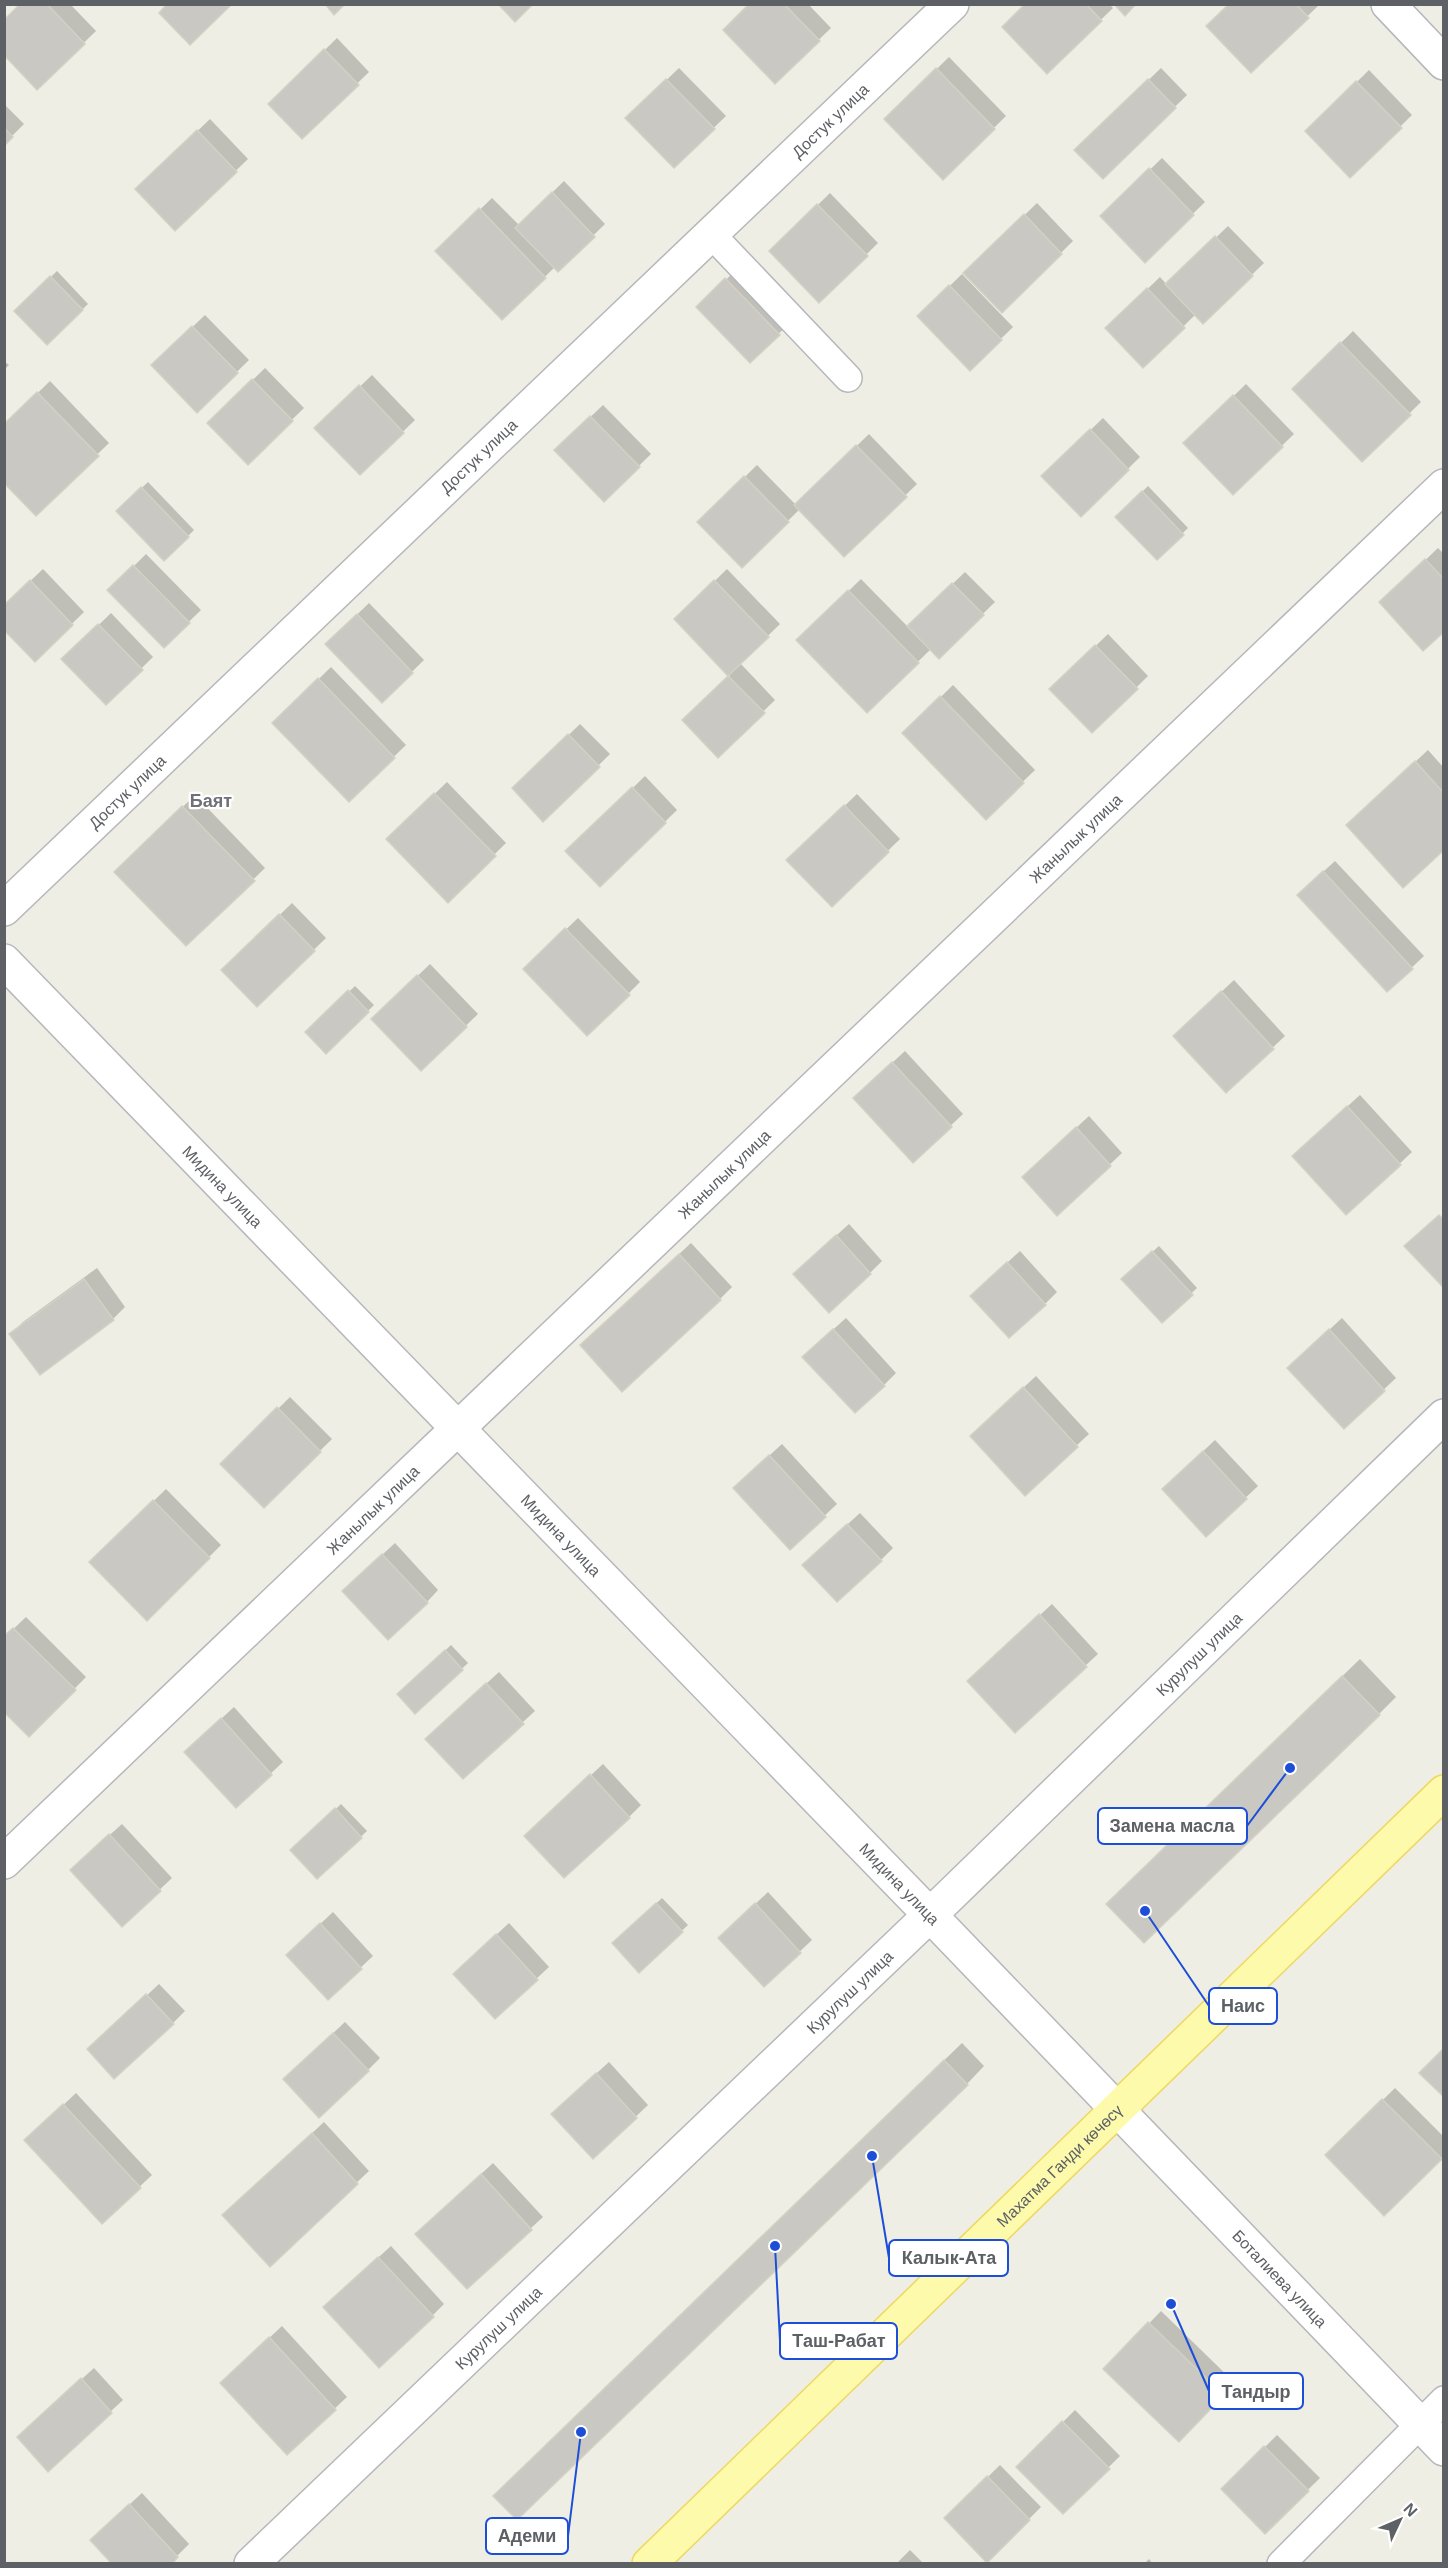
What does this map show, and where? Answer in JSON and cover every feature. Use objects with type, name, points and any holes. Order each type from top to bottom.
[{"type":"main road","name":"Махатма Ганди көчөсү","points":[[649,2564],[1443,1792]]},
{"type":"street","name":"Достук улица","points":[[4,909],[952,4]]},
{"type":"street","points":[[1388,4],[1443,63]]},
{"type":"street","name":"Жанылык улица","points":[[4,1862],[1443,486]]},
{"type":"street","name":"Мидина улица","points":[[4,961],[930,1915],[1115,2109]]},
{"type":"street","name":"Курулуш улица","points":[[251,2564],[930,1915],[1443,1416]]},
{"type":"street","name":"Боталиева улица","points":[[1115,2109],[1443,2449]]},
{"type":"lane","points":[[711,234],[848,378]]},
{"type":"lane","points":[[1281,2564],[1443,2400]]},
{"type":"building","points":[[20,4],[47,4],[85,44],[37,90],[4,55],[4,20]]},
{"type":"building","points":[[167,4],[232,4],[190,45],[159,13]]},
{"type":"building","points":[[325,4],[345,4],[334,15]]},
{"type":"building","points":[[498,4],[533,4],[515,22]]},
{"type":"building","points":[[749,4],[784,4],[820,41],[775,84],[723,30]]},
{"type":"building","points":[[1025,4],[1086,4],[1102,21],[1047,74],[1002,27]]},
{"type":"building","points":[[1114,4],[1136,4],[1125,16]]},
{"type":"building","points":[[1229,4],[1296,4],[1309,18],[1251,73],[1206,26]]},
{"type":"building","points":[[324,49],[359,85],[302,139],[268,104]]},
{"type":"building","points":[[936,68],[995,129],[943,180],[884,119]]},
{"type":"building","points":[[666,79],[715,129],[674,168],[625,118]]},
{"type":"building","points":[[1148,79],[1176,108],[1103,179],[1074,150]]},
{"type":"building","points":[[1356,81],[1402,128],[1350,178],[1305,131]]},
{"type":"building","points":[[4,128],[13,137],[4,146]]},
{"type":"building","points":[[197,130],[237,172],[175,231],[135,189]]},
{"type":"building","points":[[1149,168],[1194,215],[1145,263],[1100,216]]},
{"type":"building","points":[[552,192],[595,237],[558,272],[515,228]]},
{"type":"building","points":[[817,204],[868,256],[819,303],[769,251]]},
{"type":"building","points":[[479,208],[546,278],[502,320],[435,251]]},
{"type":"building","points":[[1024,214],[1062,254],[1002,313],[963,273]]},
{"type":"building","points":[[1215,236],[1253,276],[1203,324],[1165,284]]},
{"type":"building","points":[[50,276],[83,310],[47,345],[14,311]]},
{"type":"building","points":[[725,278],[780,335],[750,363],[696,307]]},
{"type":"building","points":[[949,285],[1002,340],[970,371],[917,316]]},
{"type":"building","points":[[1147,288],[1185,328],[1143,368],[1105,328]]},
{"type":"building","points":[[192,326],[238,373],[197,413],[151,365]]},
{"type":"building","points":[[1340,342],[1411,415],[1362,462],[1292,389]]},
{"type":"building","points":[[252,379],[293,421],[248,465],[207,423]]},
{"type":"building","points":[[359,385],[404,433],[360,475],[314,428]]},
{"type":"building","points":[[37,392],[99,456],[36,516],[4,483],[4,424]]},
{"type":"building","points":[[1233,395],[1283,447],[1233,495],[1183,443]]},
{"type":"building","points":[[590,416],[640,467],[604,502],[554,450]]},
{"type":"building","points":[[1090,429],[1129,470],[1081,517],[1041,476]]},
{"type":"building","points":[[856,445],[907,497],[844,557],[794,505]]},
{"type":"building","points":[[744,476],[789,522],[742,568],[697,522]]},
{"type":"building","points":[[141,487],[189,537],[164,561],[116,511]]},
{"type":"building","points":[[1142,491],[1184,535],[1157,560],[1115,517]]},
{"type":"building","points":[[1425,559],[1444,579],[1444,632],[1423,651],[1379,602]]},
{"type":"building","points":[[133,565],[190,623],[164,648],[107,590]]},
{"type":"building","points":[[30,580],[73,625],[35,662],[4,630],[4,605]]},
{"type":"building","points":[[714,580],[769,637],[728,676],[674,619]]},
{"type":"building","points":[[952,583],[984,615],[939,659],[907,626]]},
{"type":"building","points":[[848,590],[919,663],[867,713],[796,640]]},
{"type":"building","points":[[357,614],[413,673],[382,703],[325,644]]},
{"type":"building","points":[[98,624],[143,670],[106,705],[61,659]]},
{"type":"building","points":[[1095,645],[1138,689],[1092,733],[1049,689]]},
{"type":"building","points":[[728,676],[765,713],[718,758],[682,720]]},
{"type":"building","points":[[318,678],[395,758],[349,802],[272,723]]},
{"type":"building","points":[[940,696],[1024,783],[986,820],[902,733]]},
{"type":"building","points":[[568,734],[600,767],[543,822],[512,788]]},
{"type":"building","points":[[1415,761],[1444,793],[1444,850],[1403,888],[1346,825]]},
{"type":"building","points":[[632,787],[666,823],[600,887],[565,851]]},
{"type":"building","points":[[434,793],[496,856],[448,903],[386,839]]},
{"type":"building","points":[[844,805],[889,852],[832,907],[786,860]]},
{"type":"building","points":[[182,806],[255,881],[186,946],[114,872]]},
{"type":"building","points":[[1323,871],[1413,969],[1387,992],[1297,895]]},
{"type":"building","points":[[279,914],[315,951],[257,1007],[221,970]]},
{"type":"building","points":[[565,928],[630,995],[587,1036],[523,969]]},
{"type":"building","points":[[417,975],[467,1027],[421,1071],[371,1019]]},
{"type":"building","points":[[348,990],[369,1012],[326,1054],[305,1032]]},
{"type":"building","points":[[1221,991],[1274,1049],[1226,1093],[1173,1036]]},
{"type":"building","points":[[892,1062],[952,1127],[913,1163],[853,1098]]},
{"type":"building","points":[[1347,1106],[1401,1165],[1346,1215],[1292,1156]]},
{"type":"building","points":[[1076,1127],[1111,1166],[1057,1216],[1022,1177]]},
{"type":"building","points":[[1439,1215],[1444,1220],[1444,1288],[1404,1246]]},
{"type":"building","points":[[836,1235],[871,1274],[829,1313],[793,1274]]},
{"type":"building","points":[[1152,1251],[1193,1295],[1162,1323],[1121,1279]]},
{"type":"building","points":[[679,1254],[721,1300],[622,1392],[580,1345]]},
{"type":"building","points":[[1007,1262],[1046,1305],[1009,1338],[970,1296]]},
{"type":"building","points":[[84,1279],[114,1320],[40,1375],[9,1334]]},
{"type":"building","points":[[833,1329],[885,1386],[855,1413],[802,1357]]},
{"type":"building","points":[[1329,1329],[1385,1391],[1344,1429],[1287,1368]]},
{"type":"building","points":[[1023,1387],[1078,1447],[1025,1496],[970,1436]]},
{"type":"building","points":[[277,1407],[321,1452],[264,1508],[220,1464]]},
{"type":"building","points":[[1203,1451],[1247,1499],[1206,1537],[1162,1489]]},
{"type":"building","points":[[769,1455],[826,1517],[790,1550],[733,1488]]},
{"type":"building","points":[[153,1500],[210,1558],[147,1621],[89,1562]]},
{"type":"building","points":[[847,1524],[882,1561],[837,1602],[802,1565]]},
{"type":"building","points":[[382,1554],[428,1603],[388,1640],[342,1591]]},
{"type":"building","points":[[1039,1614],[1087,1667],[1015,1733],[967,1681]]},
{"type":"building","points":[[13,1628],[76,1690],[29,1737],[4,1712],[4,1636]]},
{"type":"building","points":[[445,1650],[463,1670],[415,1714],[397,1694]]},
{"type":"building","points":[[1342,1676],[1380,1715],[1144,1943],[1106,1904]]},
{"type":"building","points":[[486,1683],[524,1724],[463,1779],[425,1739]]},
{"type":"building","points":[[221,1718],[272,1775],[236,1808],[184,1752]]},
{"type":"building","points":[[590,1774],[630,1818],[564,1878],[524,1836]]},
{"type":"building","points":[[335,1808],[362,1838],[317,1879],[290,1850]]},
{"type":"building","points":[[109,1834],[161,1891],[122,1927],[70,1870]]},
{"type":"building","points":[[656,1903],[683,1932],[639,1973],[612,1943]]},
{"type":"building","points":[[755,1903],[801,1953],[764,1987],[718,1938]]},
{"type":"building","points":[[320,1923],[362,1969],[328,2000],[286,1955]]},
{"type":"building","points":[[496,1934],[538,1980],[495,2019],[453,1974]]},
{"type":"building","points":[[146,1994],[174,2024],[114,2079],[87,2049]]},
{"type":"building","points":[[333,2033],[369,2071],[319,2118],[283,2079]]},
{"type":"building","points":[[1444,2048],[1444,2097],[1419,2073]]},
{"type":"building","points":[[944,2060],[968,2085],[517,2520],[493,2496]]},
{"type":"building","points":[[596,2073],[637,2118],[593,2159],[551,2114]]},
{"type":"building","points":[[1382,2099],[1442,2159],[1384,2216],[1325,2155]]},
{"type":"building","points":[[63,2104],[141,2188],[102,2224],[24,2140]]},
{"type":"building","points":[[312,2133],[358,2184],[270,2267],[222,2215]]},
{"type":"building","points":[[481,2174],[532,2230],[467,2289],[415,2234]]},
{"type":"building","points":[[378,2257],[434,2317],[379,2368],[323,2307]]},
{"type":"building","points":[[1148,2322],[1224,2395],[1179,2442],[1103,2369]]},
{"type":"building","points":[[269,2337],[336,2410],[287,2455],[220,2383]]},
{"type":"building","points":[[81,2378],[112,2413],[48,2472],[17,2437]]},
{"type":"building","points":[[1062,2421],[1110,2469],[1063,2514],[1016,2467]]},
{"type":"building","points":[[1264,2446],[1309,2491],[1265,2534],[1221,2489]]},
{"type":"building","points":[[987,2476],[1030,2520],[987,2563],[944,2518]]},
{"type":"building","points":[[129,2504],[178,2557],[172,2564],[112,2564],[90,2540]]},
{"type":"place","name":"Замена масла","points":[[1290,1768]]},
{"type":"place","name":"Наис","points":[[1145,1911]]},
{"type":"place","name":"Калык-Ата","points":[[872,2156]]},
{"type":"place","name":"Таш-Рабат","points":[[775,2246]]},
{"type":"place","name":"Тандыр","points":[[1171,2304]]},
{"type":"place","name":"Адеми","points":[[581,2432]]},
{"type":"district","name":"Баят","points":[[211,801]]}]
